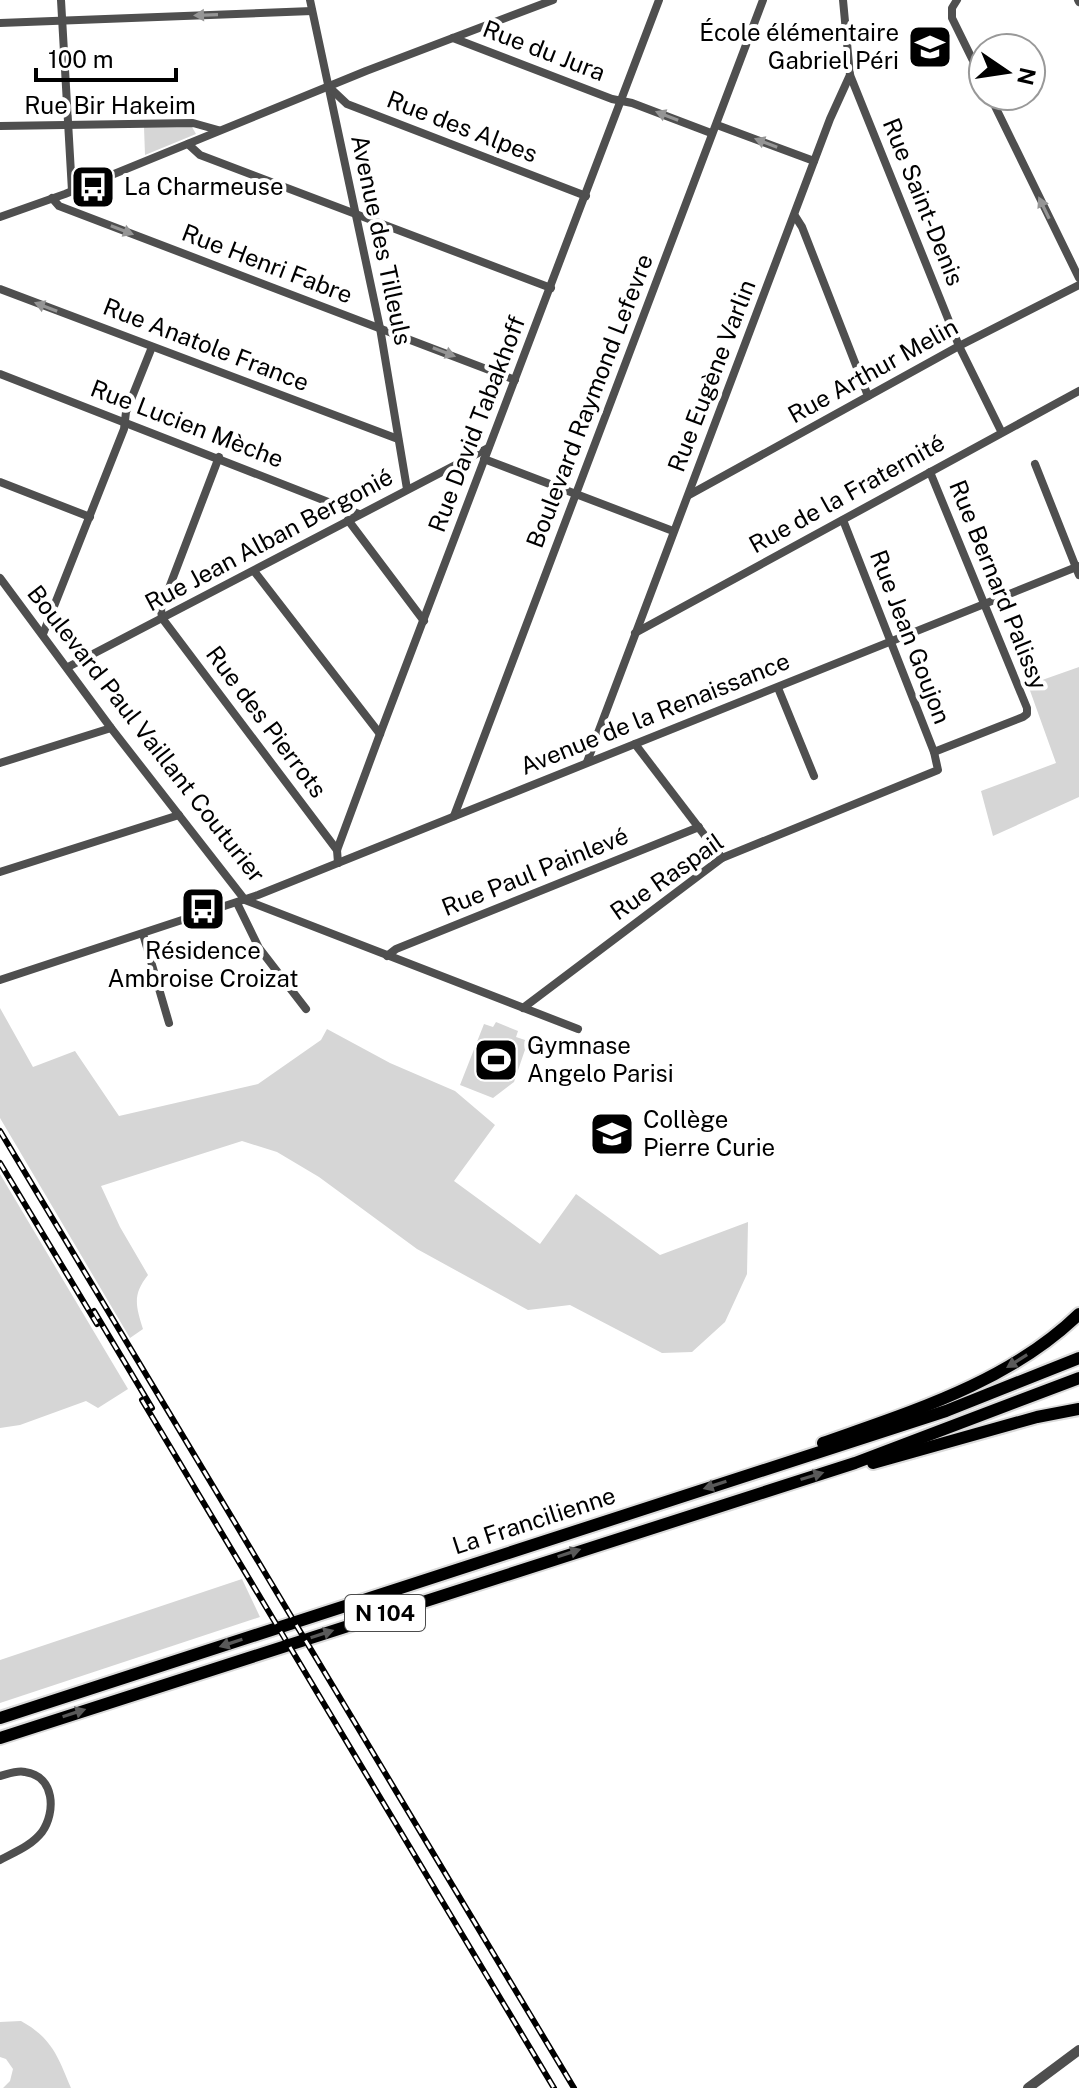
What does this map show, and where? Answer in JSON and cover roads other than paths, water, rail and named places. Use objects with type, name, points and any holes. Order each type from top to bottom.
[{"type":"highway","points":[[789,1461],[812,1448],[917,1409],[1005,1369],[1079,1314]]},
{"type":"highway","name":"La Francilienne","points":[[0,1718],[946,1411],[1079,1358]]},
{"type":"highway","name":"La Francilienne","points":[[0,1738],[855,1463],[1079,1378]]},
{"type":"highway","points":[[855,1463],[862,1466],[1037,1417],[1079,1409]]},
{"type":"street","points":[[61,0],[72,191]]},
{"type":"street","name":"Avenue des Tilleuls","points":[[310,0],[380,328],[407,489]]},
{"type":"street","points":[[0,217],[553,0]]},
{"type":"street","name":"Rue David Tabakhoff","points":[[338,863],[337,850],[380,734],[659,0]]},
{"type":"street","name":"Boulevard Raymond Lefevre","points":[[454,816],[763,0]]},
{"type":"street","name":"Rue Eugène Varlin","points":[[587,762],[814,161],[850,75],[843,0]]},
{"type":"street","points":[[957,0],[952,8],[952,18],[967,48]]},
{"type":"street","points":[[0,23],[312,11]]},
{"type":"street","name":"Rue du Jura","points":[[453,38],[622,101],[814,161]]},
{"type":"street","name":"Rue Saint-Denis","points":[[850,75],[959,346],[1001,431]]},
{"type":"street","name":"Rue des Alpes","points":[[329,86],[347,104],[586,196]]},
{"type":"street","points":[[998,112],[1079,278]]},
{"type":"street","name":"Rue Bir Hakeim","points":[[0,126],[193,123],[220,130]]},
{"type":"street","points":[[188,144],[200,155],[551,288]]},
{"type":"street","name":"Rue Henri Fabre","points":[[52,198],[59,206],[515,380]]},
{"type":"street","points":[[795,216],[868,396]]},
{"type":"street","name":"Rue Arthur Melin","points":[[688,495],[959,346],[1079,285]]},
{"type":"street","name":"Rue Anatole France","points":[[0,289],[398,439]]},
{"type":"street","points":[[43,634],[152,347]]},
{"type":"street","name":"Rue Lucien Mèche","points":[[0,374],[359,514]]},
{"type":"street","name":"Rue de la Fraternité","points":[[635,633],[1079,391]]},
{"type":"street","name":"Rue Jean Alban Bergonié","points":[[68,667],[489,448]]},
{"type":"street","points":[[162,618],[161,609],[219,457]]},
{"type":"street","points":[[484,459],[673,531]]},
{"type":"street","points":[[1035,464],[1078,569]]},
{"type":"street","name":"Rue Bernard Palissy","points":[[930,472],[1024,699],[1027,714],[934,752]]},
{"type":"street","points":[[0,482],[90,517]]},
{"type":"street","points":[[348,520],[424,621]]},
{"type":"street","name":"Rue Jean Goujon","points":[[843,520],[934,752],[938,770]]},
{"type":"street","name":"Avenue de la Renaissance","points":[[0,980],[241,902],[1078,569]]},
{"type":"street","points":[[254,571],[380,734]]},
{"type":"street","name":"Boulevard Paul Vaillant Couturier","points":[[0,578],[241,902],[578,1029]]},
{"type":"street","name":"Rue des Pierrots","points":[[162,618],[337,850]]},
{"type":"street","points":[[778,688],[814,776]]},
{"type":"street","points":[[0,763],[111,728]]},
{"type":"street","points":[[635,744],[722,858]]},
{"type":"street","name":"Rue Raspail","points":[[523,1008],[722,858],[938,770]]},
{"type":"street","points":[[0,872],[179,815]]},
{"type":"street","name":"Rue Paul Painlevé","points":[[387,956],[396,949],[699,827]]},
{"type":"street","points":[[241,902],[259,948],[306,1009]]},
{"type":"street","points":[[143,934],[169,1023]]},
{"type":"street","points":[[0,1776],[21,1771],[41,1779],[52,1803],[50,1818],[31,1844],[0,1860]]},
{"type":"street","points":[[1028,2088],[1079,2050]]},
{"type":"railway","points":[[0,1131],[574,2088]]},
{"type":"railway","points":[[0,1163],[97,1324]]},
{"type":"railway","points":[[94,1311],[152,1408]]},
{"type":"railway","points":[[142,1400],[554,2088]]},
{"type":"place","name":"École élémentaire Gabriel Péri","points":[[930,47]]},
{"type":"place","name":"La Charmeuse","points":[[93,187]]},
{"type":"place","name":"Résidence Ambroise Croizat","points":[[203,909]]},
{"type":"place","name":"Gymnase Angelo Parisi","points":[[496,1060]]},
{"type":"place","name":"Collège Pierre Curie","points":[[612,1134]]}]
